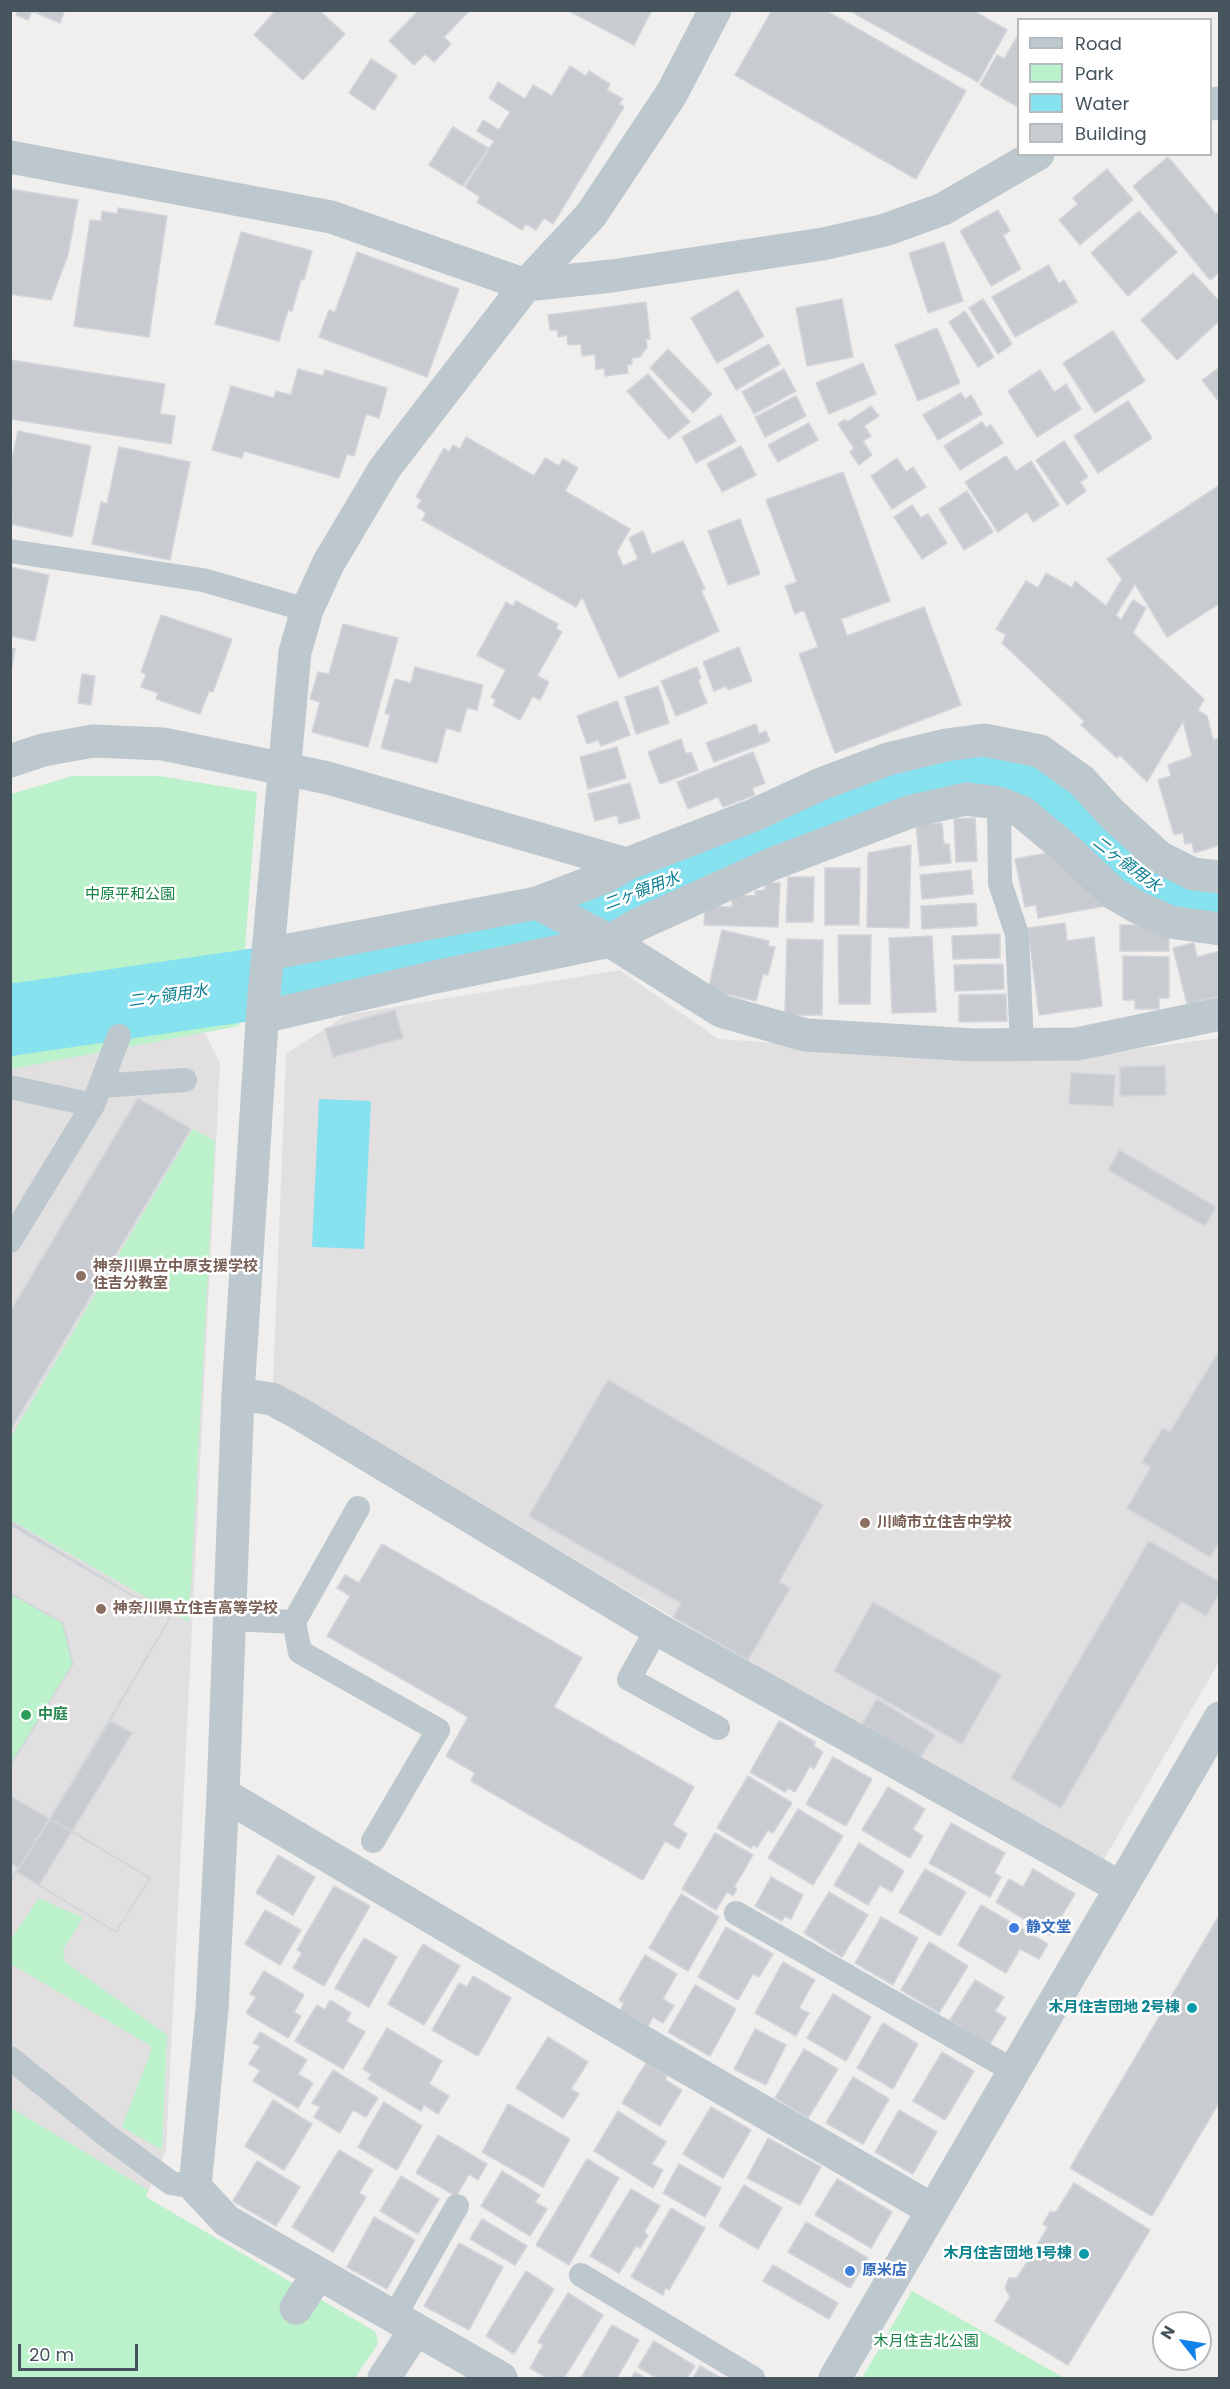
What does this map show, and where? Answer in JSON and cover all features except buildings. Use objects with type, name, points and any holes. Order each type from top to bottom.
[{"type":"street","points":[[501,2379],[228,2221],[195,2187],[212,2009],[224,1794],[238,1394],[263,1012],[283,770],[295,652],[307,610],[328,564],[384,468],[526,285],[591,215],[672,93],[715,10]]},
{"type":"street","points":[[10,157],[331,217],[526,285],[623,275],[823,244],[885,230],[943,209],[1035,156]]},
{"type":"street","points":[[268,958],[537,903],[606,877],[627,864],[754,815],[821,784],[888,759],[946,745],[984,740],[1040,752],[1083,781],[1112,814],[1159,857],[1193,874],[1220,877]]},
{"type":"street","points":[[10,761],[43,750],[93,741],[163,744],[328,778],[627,864]]},
{"type":"street","points":[[263,1012],[610,941],[637,925],[772,864],[912,811],[966,799],[999,803],[1022,812],[1070,852],[1113,893],[1137,908],[1170,922],[1220,929]]},
{"type":"street","points":[[537,903],[610,941],[721,1011],[806,1035],[974,1046],[1077,1044],[1220,1014]]},
{"type":"street","points":[[238,1394],[272,1399],[300,1414],[657,1629],[1120,1887]]},
{"type":"street","points":[[835,2379],[1120,1887],[1218,1725]]},
{"type":"street","points":[[224,1794],[646,2044],[933,2210]]},
{"type":"street","points":[[296,2308],[318,2274]]},
{"type":"street","points":[[384,2379],[405,2323]]},
{"type":"lane","points":[[10,551],[203,580],[307,610]]},
{"type":"lane","points":[[999,803],[1000,883],[1017,934],[1022,1045]]},
{"type":"lane","points":[[11,1239],[96,1095],[119,1036]]},
{"type":"lane","points":[[10,1087],[96,1095],[186,1080]]},
{"type":"lane","points":[[358,1508],[294,1622],[300,1652],[438,1730],[373,1841]]},
{"type":"lane","points":[[230,1619],[294,1622]]},
{"type":"lane","points":[[657,1629],[629,1679],[718,1728]]},
{"type":"lane","points":[[736,1913],[1014,2071]]},
{"type":"lane","points":[[10,2058],[171,2184],[195,2187]]},
{"type":"lane","points":[[405,2323],[457,2206]]},
{"type":"lane","points":[[581,2275],[753,2379]]},
{"type":"shaded area","name":"川崎市立住吉中学校","points":[[620,970],[718,1039],[1045,1061],[1219,1038],[1219,1662],[1100,1866],[273,1384],[286,1054],[346,1015]]},
{"type":"shaded area","name":"神奈川県立住吉高等学校","points":[[204,1031],[220,1063],[166,2150],[146,2197],[11,2224],[11,1069]]},
{"type":"green space","name":"中原平和公園","points":[[72,776],[159,776],[257,792],[239,1026],[11,1069],[11,794]]},
{"type":"green space","points":[[193,1129],[215,1141],[189,1622],[11,1520],[11,1437]]},
{"type":"green space","name":"中庭","points":[[11,1593],[63,1623],[73,1664],[11,1766]]},
{"type":"green space","points":[[39,1898],[83,1918],[63,1950],[65,1962],[167,2035],[162,2150],[122,2127],[151,2046],[11,1964],[11,1939]]},
{"type":"green space","points":[[11,2108],[148,2190],[146,2197],[376,2332],[378,2344],[355,2378],[11,2378]]},
{"type":"green space","name":"木月住吉北公園","points":[[912,2291],[1064,2378],[862,2378]]},
{"type":"water","points":[[319,1099],[371,1101],[364,1249],[312,1247]]},
{"type":"waterway","name":"二ヶ領用水","points":[[10,1020],[346,971],[532,931],[614,904],[881,795],[963,774],[993,772],[1017,775],[1046,790],[1093,842],[1139,878],[1169,897],[1220,909]]},
{"type":"place","name":"神奈川県立中原支援学校 住吉分教室","points":[[81,1276]]},
{"type":"place","name":"川崎市立住吉中学校","points":[[865,1523]]},
{"type":"place","name":"神奈川県立住吉高等学校","points":[[101,1609]]},
{"type":"place","name":"中庭","points":[[26,1715]]},
{"type":"place","name":"静文堂","points":[[1014,1928]]},
{"type":"place","name":"木月住吉団地 2号棟","points":[[1192,2008]]},
{"type":"place","name":"木月住吉団地 1号棟","points":[[1084,2254]]},
{"type":"place","name":"原米店","points":[[850,2271]]}]
